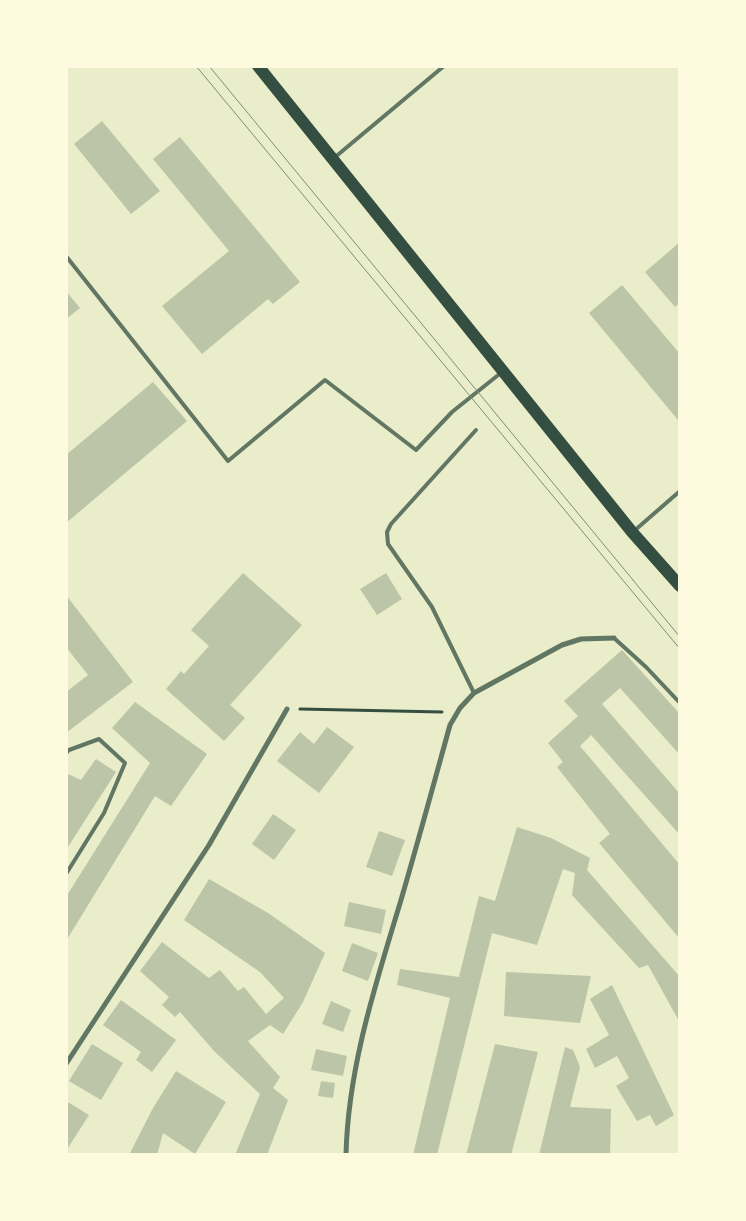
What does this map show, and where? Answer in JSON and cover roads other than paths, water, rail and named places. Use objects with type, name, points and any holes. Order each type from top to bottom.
[{"type":"main road","points":[[258,66],[334,158],[632,532],[680,586]]},
{"type":"street","points":[[346,1155],[346,1126],[365,1020],[411,868],[450,725],[457,713],[474,693],[562,645],[581,639],[614,638]]},
{"type":"street","points":[[66,1064],[209,845],[287,709]]},
{"type":"lane","points":[[334,158],[444,66]]},
{"type":"lane","points":[[66,256],[228,461],[324,380],[416,450],[452,412],[504,371]]},
{"type":"lane","points":[[474,693],[432,607],[388,544],[387,532],[390,524],[476,430]]},
{"type":"lane","points":[[632,532],[680,491]]},
{"type":"lane","points":[[614,638],[646,667],[680,703]]},
{"type":"lane","points":[[66,753],[69,750],[98,739],[125,763],[104,813],[66,874]]},
{"type":"tram line","points":[[196,66],[680,649]]},
{"type":"tram line","points":[[209,66],[680,637]]}]
